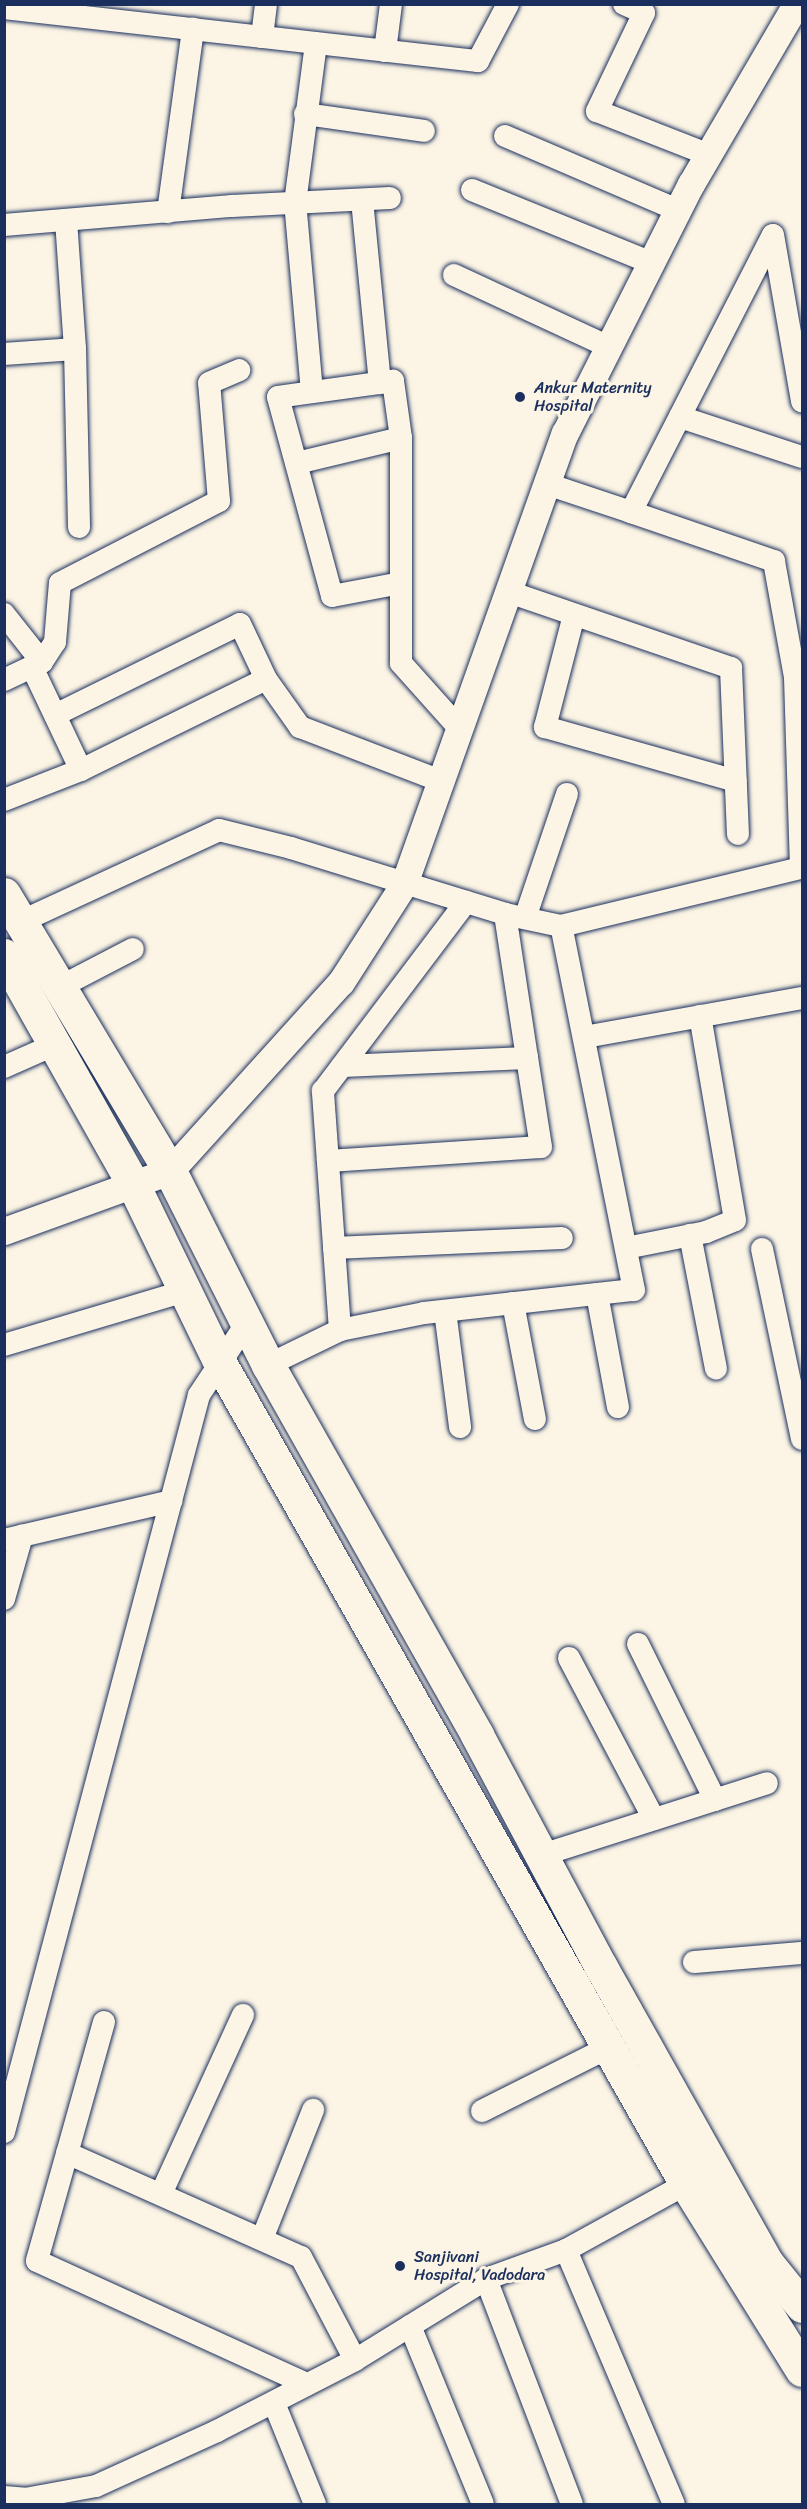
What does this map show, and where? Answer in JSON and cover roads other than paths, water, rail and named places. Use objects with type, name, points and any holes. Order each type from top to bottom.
[{"type":"highway","points":[[12,908],[170,1171],[268,1365],[768,2264],[802,2306]]},
{"type":"highway","points":[[4,955],[133,1184],[220,1363],[611,2046],[687,2184],[802,2370]]},
{"type":"street","points":[[262,37],[266,4]]},
{"type":"street","points":[[385,51],[391,4]]},
{"type":"street","points":[[16,8],[145,14],[194,29],[478,61],[508,4]]},
{"type":"street","points":[[624,4],[644,13],[597,111],[709,155]]},
{"type":"street","points":[[4,1232],[170,1171],[341,982],[404,884],[565,433],[678,210],[796,4]]},
{"type":"street","points":[[168,212],[194,29]]},
{"type":"street","points":[[312,393],[294,203],[316,43]]},
{"type":"street","points":[[305,114],[424,131]]},
{"type":"street","points":[[505,136],[678,210]]},
{"type":"street","points":[[472,190],[652,263]]},
{"type":"street","points":[[4,225],[390,198]]},
{"type":"street","points":[[362,200],[380,383]]},
{"type":"street","points":[[66,220],[75,349],[79,527]]},
{"type":"street","points":[[631,512],[773,235],[802,402]]},
{"type":"street","points":[[454,275],[609,347]]},
{"type":"street","points":[[4,354],[75,349]]},
{"type":"street","points":[[4,680],[37,665],[55,642],[60,583],[219,501],[209,383],[239,370]]},
{"type":"street","points":[[401,583],[332,596],[278,397],[393,381],[401,438],[401,583],[401,663],[460,729]]},
{"type":"street","points":[[680,417],[802,457]]},
{"type":"street","points":[[297,463],[401,438]]},
{"type":"street","points":[[12,908],[219,830],[291,848],[515,916],[561,926],[801,868],[795,677],[774,561],[547,484]]},
{"type":"street","points":[[509,592],[731,668],[738,834]]},
{"type":"street","points":[[4,614],[37,665],[55,715],[81,770]]},
{"type":"street","points":[[574,615],[544,727],[736,781]]},
{"type":"street","points":[[55,715],[240,624],[266,680],[300,727],[441,782]]},
{"type":"street","points":[[4,800],[81,770],[266,680]]},
{"type":"street","points":[[328,1161],[541,1147],[527,1058],[515,916],[567,794]]},
{"type":"street","points":[[340,1330],[323,1091],[466,902]]},
{"type":"street","points":[[268,1365],[340,1330],[445,1311],[634,1290],[561,926]]},
{"type":"street","points":[[60,987],[134,949]]},
{"type":"street","points":[[585,1037],[802,998]]},
{"type":"street","points":[[626,1248],[690,1235],[735,1220],[700,1016]]},
{"type":"street","points":[[4,1067],[56,1044]]},
{"type":"street","points":[[342,1066],[527,1058]]},
{"type":"street","points":[[690,1235],[716,1369]]},
{"type":"street","points":[[334,1248],[562,1238]]},
{"type":"street","points":[[762,1249],[802,1439]]},
{"type":"street","points":[[4,1346],[185,1291]]},
{"type":"street","points":[[597,1294],[618,1407]]},
{"type":"street","points":[[513,1303],[535,1419]]},
{"type":"street","points":[[445,1311],[460,1427]]},
{"type":"street","points":[[4,2132],[199,1395],[246,1323]]},
{"type":"street","points":[[4,1599],[13,1538],[172,1501]]},
{"type":"street","points":[[638,1644],[715,1800]]},
{"type":"street","points":[[569,1658],[654,1819]]},
{"type":"street","points":[[542,1856],[767,1784]]},
{"type":"street","points":[[694,1962],[802,1953]]},
{"type":"street","points":[[161,2194],[243,2015]]},
{"type":"street","points":[[104,2022],[37,2260],[308,2384]]},
{"type":"street","points":[[482,2111],[611,2046]]},
{"type":"street","points":[[262,2239],[313,2110]]},
{"type":"street","points":[[67,2152],[301,2257],[355,2360]]},
{"type":"street","points":[[4,2497],[43,2500],[96,2486],[274,2403],[355,2360],[486,2279],[566,2250],[687,2184]]},
{"type":"street","points":[[566,2250],[674,2505]]},
{"type":"street","points":[[486,2279],[572,2505]]},
{"type":"street","points":[[410,2326],[483,2505]]},
{"type":"street","points":[[274,2403],[315,2505]]},
{"type":"place","name":"Ankur Maternity Hospital","points":[[520,397]]},
{"type":"place","name":"Sanjivani Hospital, Vadodara","points":[[400,2266]]}]
